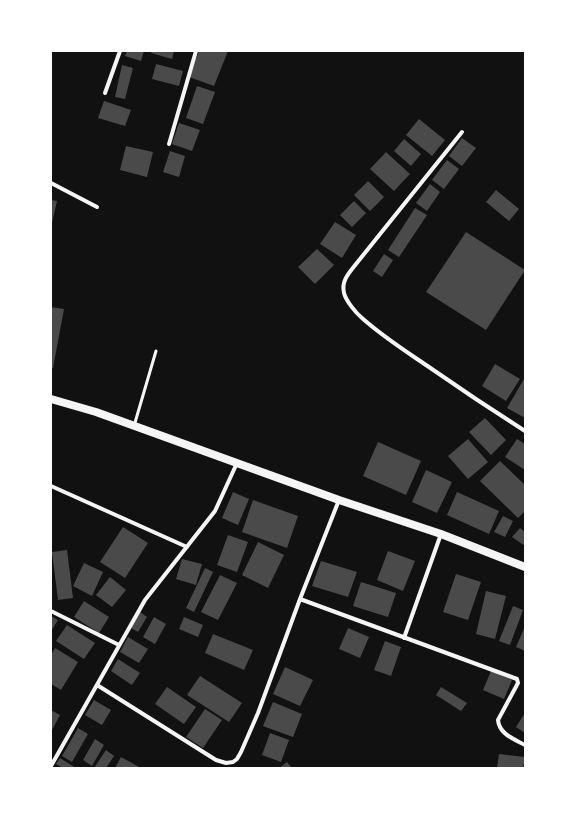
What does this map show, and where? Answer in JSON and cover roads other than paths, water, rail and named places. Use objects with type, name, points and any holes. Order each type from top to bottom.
[{"type":"main road","points":[[51,398],[96,412],[339,500],[441,534],[525,567]]},
{"type":"street","points":[[105,93],[120,51]]},
{"type":"street","points":[[168,144],[196,51]]},
{"type":"street","points":[[462,132],[345,279],[343,287],[344,295],[361,317],[384,336],[487,407],[525,431]]},
{"type":"street","points":[[51,183],[97,207]]},
{"type":"street","points":[[51,766],[145,600],[215,511],[237,463]]},
{"type":"street","points":[[51,486],[187,547]]},
{"type":"street","points":[[97,685],[216,760],[226,763],[233,762],[241,752],[258,713],[300,599],[339,500]]},
{"type":"street","points":[[404,638],[441,534]]},
{"type":"street","points":[[300,599],[517,679],[518,684],[498,720],[498,724],[505,734],[525,745]]},
{"type":"street","points":[[51,611],[119,645]]},
{"type":"lane","points":[[134,426],[156,351]]}]
